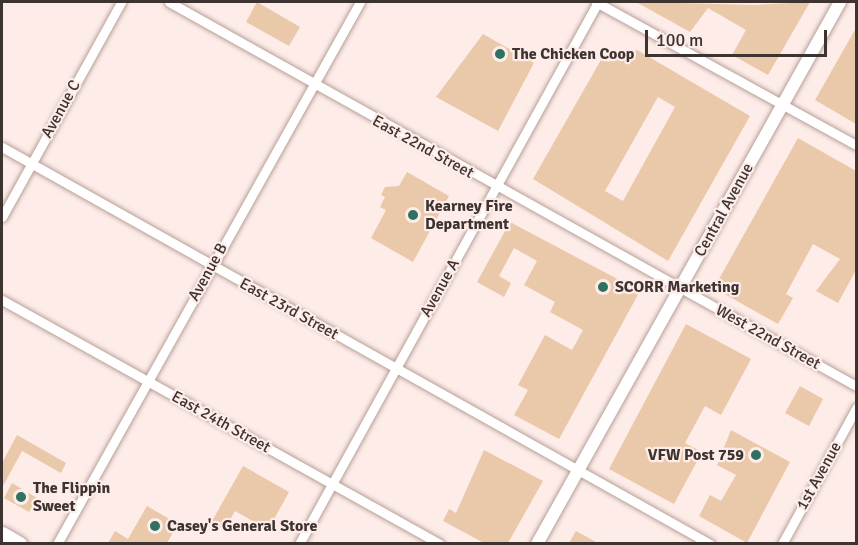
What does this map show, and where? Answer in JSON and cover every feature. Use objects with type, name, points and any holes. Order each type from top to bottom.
[{"type":"main road","points":[[2,534],[19,543]]},
{"type":"street","name":"Avenue C","points":[[2,218],[121,2]]},
{"type":"street","name":"East 22nd Street","points":[[169,2],[313,86],[680,289]]},
{"type":"street","name":"Avenue B","points":[[57,543],[360,2]]},
{"type":"street","points":[[597,2],[856,145]]},
{"type":"street","name":"Avenue A","points":[[299,543],[597,2]]},
{"type":"street","name":"Central Avenue","points":[[537,543],[840,2]]},
{"type":"street","name":"East 23rd Street","points":[[2,147],[211,267],[710,543]]},
{"type":"street","name":"West 22nd Street","points":[[680,289],[856,386]]},
{"type":"street","name":"East 24th Street","points":[[2,300],[440,543]]},
{"type":"street","name":"1st Avenue","points":[[782,543],[856,408]]},
{"type":"building","points":[[257,2],[300,27],[289,46],[246,22]]},
{"type":"building","points":[[636,2],[755,5],[810,2],[768,75],[732,55],[746,30],[708,8],[690,32]]},
{"type":"building","points":[[856,28],[856,124],[815,100]]},
{"type":"building","points":[[483,34],[534,63],[498,131],[436,97]]},
{"type":"building","points":[[637,50],[750,116],[668,261],[533,179],[602,58],[608,62]],"holes":[[[658,97],[675,107],[623,201],[605,191]]]},
{"type":"building","points":[[798,138],[856,171],[856,270],[838,303],[816,291],[840,259],[813,244],[786,294],[793,298],[778,324],[714,288]]},
{"type":"building","points":[[407,172],[449,196],[413,262],[371,238],[386,210],[380,207],[385,197],[381,195],[385,187],[399,186]]},
{"type":"building","points":[[510,222],[640,291],[559,439],[514,415],[528,390],[518,385],[545,335],[572,350],[583,330],[550,312],[555,302],[524,285],[537,261],[514,248],[499,276],[511,283],[504,297],[477,282]]},
{"type":"building","points":[[686,324],[751,359],[721,415],[705,406],[685,443],[702,452],[674,504],[609,469]]},
{"type":"building","points":[[800,386],[823,399],[809,426],[785,413]]},
{"type":"building","points":[[731,430],[790,462],[747,543],[699,516],[710,495],[721,501],[736,475],[717,465]]},
{"type":"building","points":[[17,435],[66,463],[61,473],[22,451],[2,488],[2,463]]},
{"type":"building","points":[[484,450],[543,481],[508,543],[484,543],[443,521],[449,509],[456,513]]},
{"type":"building","points":[[243,466],[289,492],[268,530],[235,511],[224,530],[211,523]]},
{"type":"building","points":[[12,483],[37,498],[29,512],[4,498]]},
{"type":"building","points":[[147,506],[178,524],[167,543],[108,543],[115,531],[128,539]]},
{"type":"building","points":[[576,531],[598,543],[569,543]]},
{"type":"place","name":"The Chicken Coop","points":[[500,54]]},
{"type":"place","name":"Kearney Fire Department","points":[[413,215]]},
{"type":"place","name":"SCORR Marketing","points":[[603,287]]},
{"type":"place","name":"VFW Post 759","points":[[756,455]]},
{"type":"place","name":"The Flippin Sweet","points":[[21,497]]},
{"type":"place","name":"Casey's General Store","points":[[155,526]]}]
